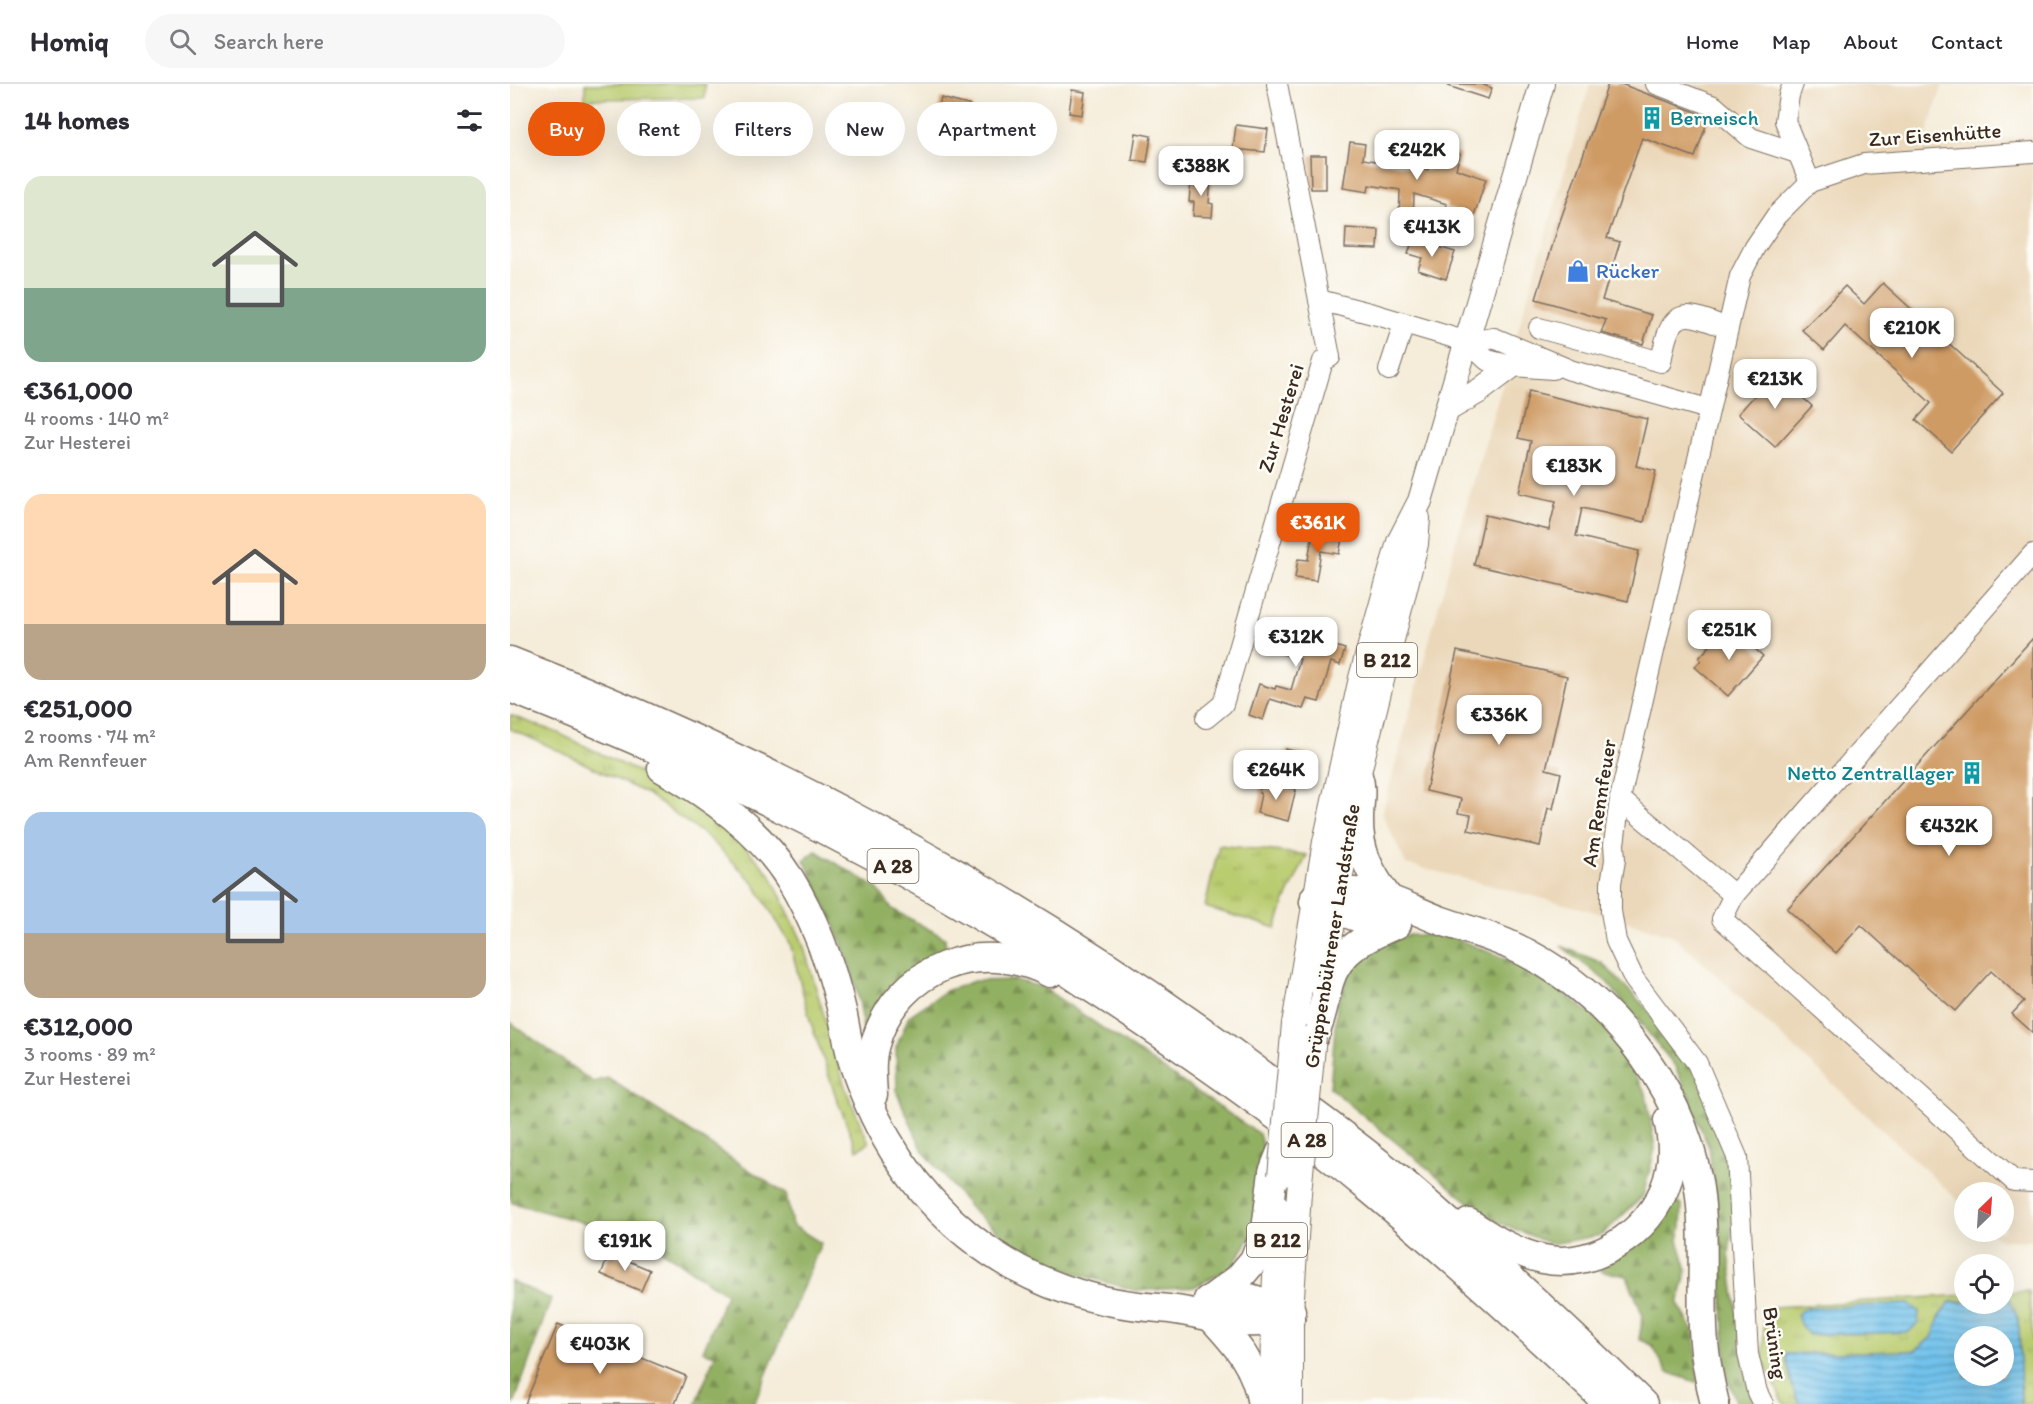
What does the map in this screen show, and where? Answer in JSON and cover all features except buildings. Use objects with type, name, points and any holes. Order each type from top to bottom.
[{"type":"highway","name":"A 28","points":[[510,661],[697,739],[812,796],[994,895],[1200,1028],[1404,1184],[1506,1274],[1643,1404]]},
{"type":"highway","name":"A 28","points":[[510,688],[686,761],[889,863],[989,921],[1149,1025],[1210,1066],[1371,1190],[1498,1301],[1609,1404]]},
{"type":"highway","points":[[622,733],[659,766],[692,785],[731,813],[761,842],[789,877],[814,924],[829,962],[854,1065],[891,1146],[918,1185],[971,1239],[1000,1260],[1046,1283],[1098,1300],[1169,1309],[1212,1308],[1250,1299],[1282,1313]]},
{"type":"highway","points":[[1358,776],[1362,787],[1359,806],[1360,845],[1372,876],[1393,913]]},
{"type":"highway","points":[[1325,901],[1368,921],[1393,913],[1441,921],[1512,946],[1583,990],[1613,1019],[1652,1070],[1674,1109],[1688,1142],[1698,1184],[1702,1240],[1703,1329],[1707,1368],[1715,1404]]},
{"type":"highway","points":[[1304,1030],[1321,1020],[1329,980],[1337,966],[1357,943],[1393,913]]},
{"type":"highway","points":[[874,1112],[871,1066],[880,1029],[890,1008],[906,989],[923,977],[967,959],[995,957],[1041,968],[1129,1023],[1149,1025]]},
{"type":"highway","points":[[1404,1184],[1432,1191],[1466,1220],[1493,1239],[1519,1253],[1545,1260],[1576,1259],[1606,1251],[1631,1235],[1651,1213],[1664,1190],[1671,1170],[1673,1142],[1668,1116],[1652,1070]]},
{"type":"highway","points":[[1212,1308],[1254,1260],[1268,1221],[1278,1167]]},
{"type":"highway","points":[[1212,1308],[1250,1364],[1262,1404]]},
{"type":"main road","name":"Grüppenbührener Landstraße","points":[[1281,1377],[1282,1313],[1278,1167],[1304,1030],[1361,678],[1399,542],[1420,501],[1542,84]]},
{"type":"main road","points":[[1448,409],[1479,391],[1512,366]]},
{"type":"main road","name":"Grüppenbührener Landstraße","points":[[1325,901],[1416,544],[1420,501]]},
{"type":"main road","name":"Grüppenbührener Landstraße","points":[[1282,1313],[1299,1193],[1304,1030]]},
{"type":"main road","points":[[1272,1404],[1281,1377]]},
{"type":"main road","points":[[1281,1377],[1291,1404]]},
{"type":"street","name":"Zur Hesterei","points":[[1206,718],[1223,704],[1323,361],[1338,360],[1319,300],[1277,84]]},
{"type":"street","points":[[1656,84],[1714,106],[1751,138],[1797,153]]},
{"type":"street","points":[[1793,84],[1785,121],[1810,182]]},
{"type":"street","name":"Zur Eisenhütte","points":[[1708,409],[1740,276],[1755,247],[1776,216],[1810,182],[1864,164],[2033,152]]},
{"type":"street","points":[[1319,300],[1468,342],[1494,338],[1570,370],[1708,409]]},
{"type":"street","points":[[1539,328],[1661,362],[1667,334],[1677,320],[1688,315],[1728,328]]},
{"type":"street","points":[[1389,370],[1404,324]]},
{"type":"street","points":[[1468,342],[1487,360],[1512,366],[1570,370]]},
{"type":"street","name":"Am Rennfeuer","points":[[1708,409],[1620,800],[1614,844],[1611,911],[1616,940],[1634,979],[1698,1063],[1737,1157],[1745,1287]]},
{"type":"street","points":[[2033,554],[1734,895],[1722,919],[2014,1181],[2033,1182]]},
{"type":"street","points":[[1620,800],[1734,895]]},
{"type":"street","name":"Brüning","points":[[1745,1287],[1748,1354],[1757,1392],[1764,1404]]},
{"type":"shaded area","points":[[1590,84],[1943,84],[1925,140],[2033,138],[2033,1241],[2014,1240],[2014,1182],[1954,1182],[1954,1197],[1674,936],[1588,910],[1406,864],[1382,814],[1454,549]]},
{"type":"green space","points":[[585,84],[705,84],[705,98],[585,99]]},
{"type":"green space","points":[[510,715],[558,733],[659,782],[727,827],[770,874],[802,941],[846,1090],[869,1143],[857,1150],[810,1020],[790,943],[753,882],[709,838],[647,794],[510,729]]},
{"type":"green space","points":[[1219,845],[1307,855],[1285,901],[1276,928],[1205,907]]},
{"type":"green space","points":[[816,851],[877,888],[892,909],[945,938],[947,962],[873,1030],[863,1028],[849,963],[804,860]]},
{"type":"green space","points":[[1409,935],[1447,935],[1529,968],[1602,1022],[1646,1093],[1655,1149],[1643,1196],[1602,1235],[1551,1244],[1488,1218],[1330,1088],[1337,1005],[1351,969],[1377,944]]},
{"type":"green space","points":[[1561,946],[1602,963],[1662,1024],[1697,1073],[1731,1159],[1734,1216],[1729,1254],[1746,1377],[1755,1404],[1737,1404],[1726,1374],[1720,1235],[1709,1148],[1675,1066],[1607,982]]},
{"type":"green space","points":[[1015,980],[1042,987],[1259,1134],[1265,1155],[1252,1235],[1232,1267],[1194,1287],[1137,1291],[1077,1274],[1022,1250],[974,1212],[923,1151],[897,1093],[896,1048],[909,1016],[946,991],[974,981]]},
{"type":"green space","points":[[510,1022],[593,1082],[608,1078],[786,1194],[792,1225],[821,1243],[754,1404],[696,1404],[715,1355],[703,1351],[726,1294],[655,1246],[633,1236],[512,1203],[510,1195]]},
{"type":"green space","points":[[1672,1201],[1682,1205],[1678,1240],[1687,1270],[1678,1304],[1695,1333],[1698,1383],[1667,1372],[1652,1345],[1639,1339],[1643,1316],[1627,1276],[1601,1271],[1604,1264]]},
{"type":"green space","points":[[510,1281],[551,1299],[514,1404],[510,1404]]},
{"type":"green space","points":[[2029,1291],[2033,1338],[2033,1404],[2021,1404],[2019,1321],[2014,1310],[2014,1292]]},
{"type":"green space","points":[[1954,1296],[1954,1302],[1950,1302],[1939,1318],[1933,1336],[1915,1351],[1785,1354],[1793,1389],[1800,1404],[1784,1404],[1763,1360],[1764,1322],[1773,1307]]},
{"type":"water","points":[[1950,1302],[1954,1302],[1954,1314],[2014,1314],[2014,1310],[2019,1321],[2021,1404],[1800,1404],[1793,1389],[1785,1354],[1915,1351],[1933,1336],[1939,1318]]},
{"type":"water","points":[[1909,1304],[1919,1311],[1918,1323],[1909,1332],[1809,1335],[1801,1326],[1797,1315],[1803,1309],[1809,1308]]},
{"type":"place","name":"Berneisch","points":[[1652,118]]},
{"type":"place","name":"Rücker","points":[[1578,271]]},
{"type":"place","name":"Netto Zentrallager","points":[[1972,773]]}]
